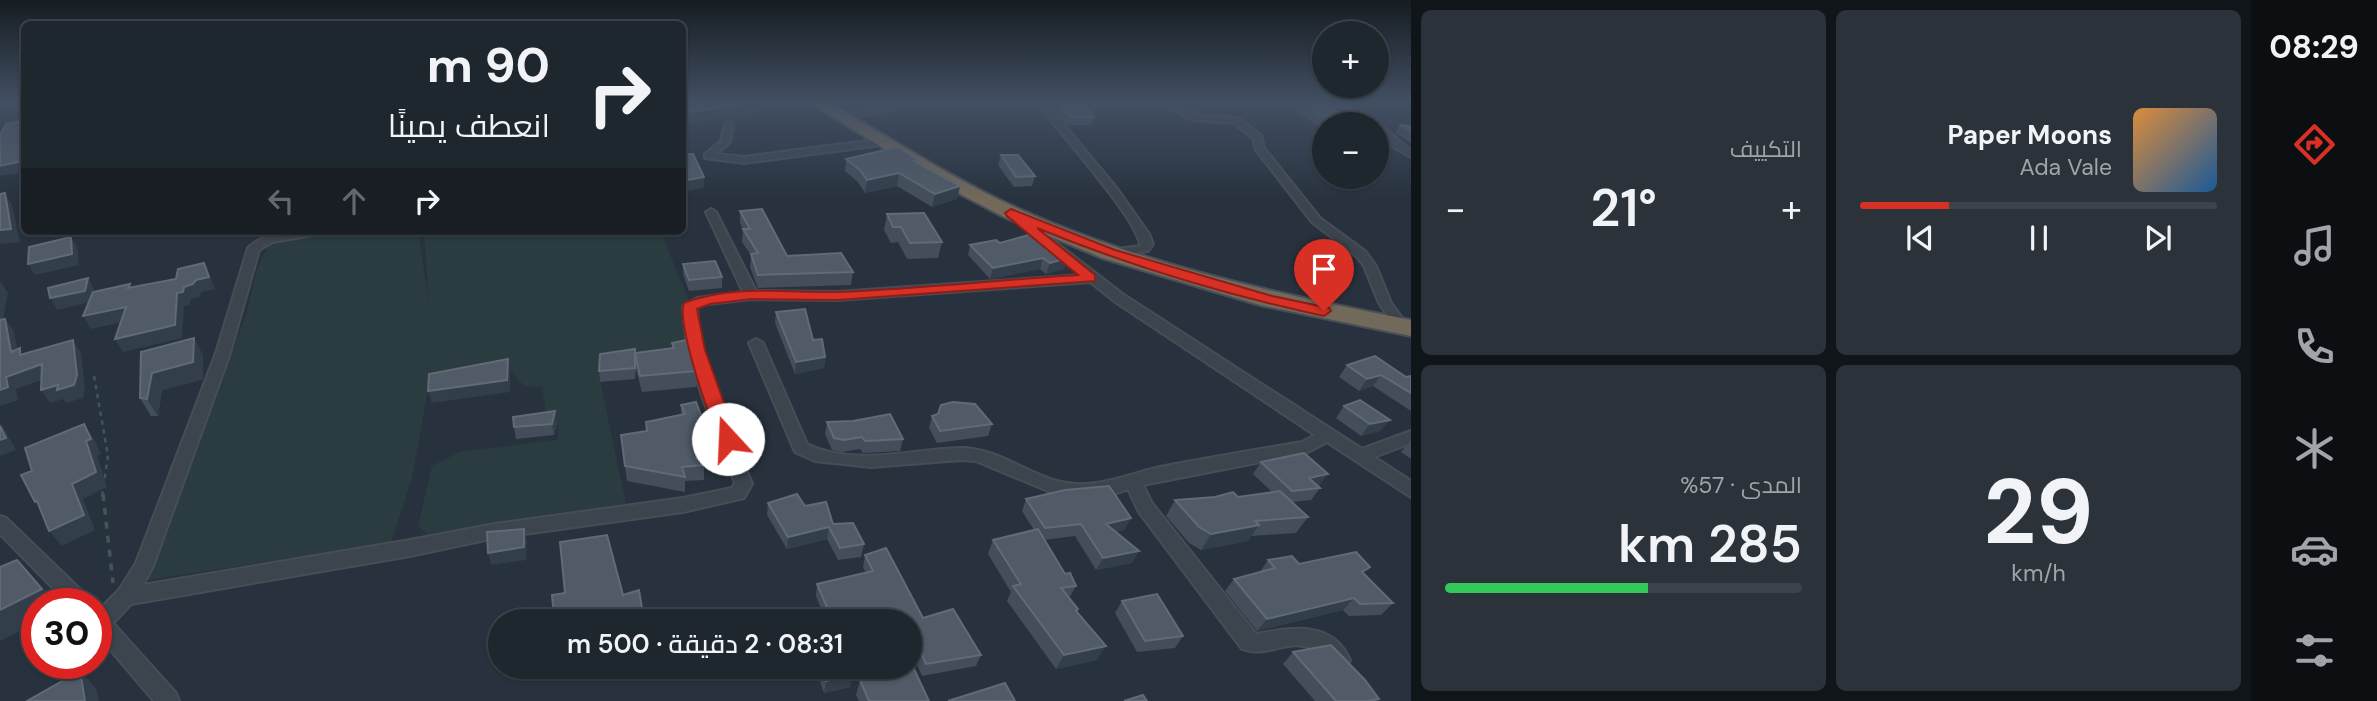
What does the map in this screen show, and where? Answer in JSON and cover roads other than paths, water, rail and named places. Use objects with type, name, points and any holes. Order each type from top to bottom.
[{"type":"highway","points":[[869,135],[1011,213],[1111,253],[1269,300],[1406,327]]},
{"type":"street","points":[[727,135],[725,142],[708,156],[744,160],[881,142]]},
{"type":"street","points":[[1068,135],[1111,188],[1147,244],[1144,249],[1111,253]]},
{"type":"street","points":[[1256,135],[1259,148],[1316,220],[1361,254],[1370,266],[1385,303],[1406,327]]},
{"type":"street","points":[[1389,136],[1393,143],[1411,154]]},
{"type":"street","points":[[711,212],[751,295]]},
{"type":"street","points":[[1011,213],[1090,278],[1212,362],[1329,434],[1411,490]]},
{"type":"street","points":[[112,603],[144,566],[209,391],[254,248],[269,239],[294,235]]},
{"type":"street","points":[[120,593],[410,548],[495,531],[683,505],[738,493],[744,484],[697,350],[689,315],[690,306],[697,302],[751,295],[837,296],[1090,278]]},
{"type":"street","points":[[755,343],[802,448],[815,455],[871,461],[978,455],[1060,489],[1111,488],[1157,474],[1306,447],[1329,434]]},
{"type":"street","points":[[1361,456],[1411,438]]},
{"type":"street","points":[[1133,481],[1152,517],[1249,642],[1255,644],[1304,636],[1315,638],[1323,642],[1354,675]]},
{"type":"street","points":[[0,523],[66,588]]},
{"type":"street","points":[[112,636],[168,701]]}]
